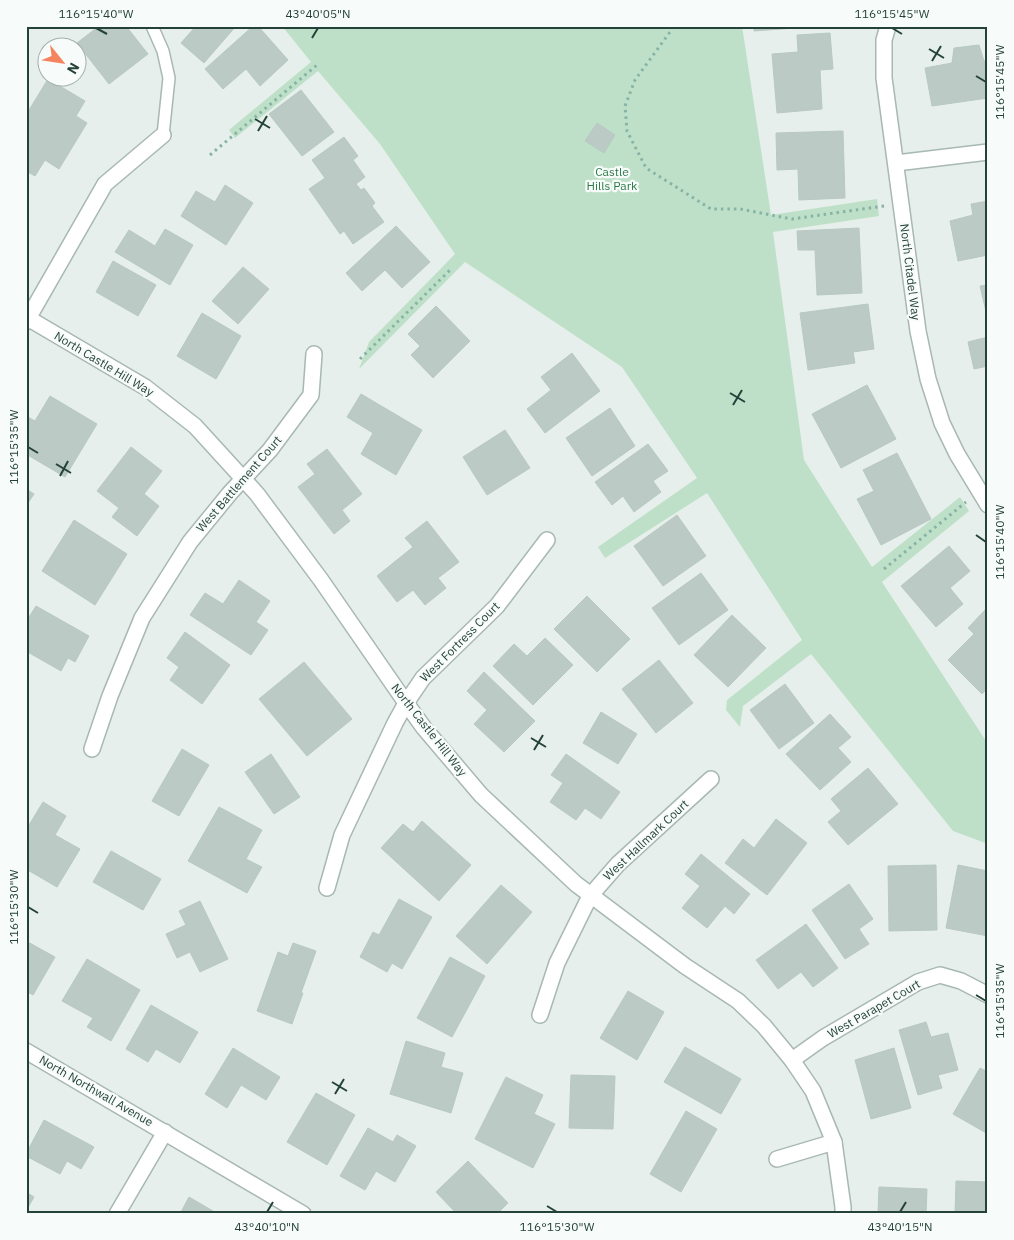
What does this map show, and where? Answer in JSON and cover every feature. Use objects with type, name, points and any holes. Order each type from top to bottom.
[{"type":"street","name":"North Citadel Way","points":[[888,26],[884,40],[884,78],[918,331],[928,379],[942,423],[976,488],[988,505]]},
{"type":"street","points":[[27,319],[105,184],[163,135]]},
{"type":"street","points":[[896,163],[988,152]]},
{"type":"street","name":"North Castle Hill Way","points":[[27,319],[145,386],[195,426],[257,494],[321,580],[406,704],[481,795],[590,896],[685,966],[738,1001],[764,1026],[792,1060],[813,1092],[834,1142],[843,1214]]},
{"type":"street","name":"West Battlement Court","points":[[92,749],[110,696],[142,618],[190,542],[230,493],[270,450],[311,395],[314,354]]},
{"type":"street","name":"West Fortress Court","points":[[327,888],[342,834],[406,704],[423,678],[497,606],[547,540]]},
{"type":"street","name":"West Hallmark Court","points":[[540,1015],[557,963],[590,896],[618,864],[711,779]]},
{"type":"street","name":"West Parapet Court","points":[[792,1060],[823,1038],[918,982],[940,975],[960,981],[988,995]]},
{"type":"street","name":"North Northwall Avenue","points":[[26,1051],[303,1214]]},
{"type":"street","name":"North Northwall Avenue","points":[[117,1214],[165,1132]]},
{"type":"street","points":[[777,1159],[834,1142]]},
{"type":"lane","points":[[152,26],[163,52],[169,78],[163,135]]},
{"type":"path","points":[[672,26],[670,32],[635,80],[625,106],[627,131],[646,168],[711,209],[740,209],[792,219],[884,206]]},
{"type":"path","points":[[210,155],[317,65]]},
{"type":"path","points":[[360,359],[450,270]]},
{"type":"path","points":[[884,569],[966,502]]},
{"type":"green space","name":"Castle Hills Park","points":[[282,26],[742,26],[771,215],[877,199],[879,216],[773,232],[804,460],[872,567],[960,497],[969,511],[882,582],[988,744],[988,844],[953,831],[811,654],[743,706],[740,727],[726,710],[727,700],[802,640],[707,493],[605,558],[598,547],[697,478],[622,367],[465,262],[359,369],[369,342],[455,254],[380,144],[318,71],[235,138],[229,130],[311,62]]},
{"type":"building","points":[[99,26],[126,26],[148,54],[109,84],[88,57],[88,38],[83,38]]},
{"type":"building","points":[[196,26],[236,26],[204,63],[181,43]]},
{"type":"building","points":[[253,26],[258,26],[288,60],[260,86],[246,69],[223,89],[205,69]]},
{"type":"building","points":[[754,26],[822,26],[754,31]]},
{"type":"building","points":[[830,33],[833,69],[820,70],[822,109],[777,113],[772,54],[798,52],[797,35]]},
{"type":"building","points":[[979,45],[984,61],[988,61],[988,98],[932,106],[925,68],[952,63],[954,48]]},
{"type":"building","points":[[42,88],[63,88],[85,101],[76,116],[87,123],[59,169],[45,160],[35,176],[26,171],[26,115]]},
{"type":"building","points":[[301,90],[334,132],[302,156],[269,114]]},
{"type":"building","points":[[597,123],[615,135],[604,153],[585,141]]},
{"type":"building","points":[[843,131],[845,198],[799,200],[798,169],[777,170],[776,133]]},
{"type":"building","points":[[344,137],[358,156],[353,160],[365,177],[356,184],[361,190],[364,188],[375,203],[372,206],[384,222],[353,244],[344,231],[340,234],[309,189],[325,178],[312,160]]},
{"type":"building","points":[[225,185],[253,203],[226,245],[181,216],[196,191],[215,202]]},
{"type":"building","points":[[988,201],[988,255],[958,261],[950,221],[973,215],[971,204]]},
{"type":"building","points":[[396,226],[430,262],[402,288],[385,270],[362,291],[346,273]]},
{"type":"building","points":[[859,228],[862,293],[817,295],[815,250],[798,250],[797,231]]},
{"type":"building","points":[[165,229],[193,245],[170,285],[115,252],[129,230],[155,246]]},
{"type":"building","points":[[113,261],[156,285],[138,316],[96,292]]},
{"type":"building","points":[[243,267],[269,289],[238,324],[212,301]]},
{"type":"building","points":[[988,285],[988,320],[980,286]]},
{"type":"building","points":[[868,304],[874,349],[853,352],[855,363],[808,370],[800,313]]},
{"type":"building","points":[[436,306],[470,341],[433,378],[411,355],[420,346],[408,334]]},
{"type":"building","points":[[202,313],[241,336],[216,379],[177,356]]},
{"type":"building","points":[[988,337],[988,366],[974,369],[968,342]]},
{"type":"building","points":[[572,353],[600,391],[545,433],[527,409],[551,390],[541,377]]},
{"type":"building","points":[[867,385],[896,439],[841,468],[812,414]]},
{"type":"building","points":[[361,394],[422,430],[396,475],[361,454],[373,433],[347,417]]},
{"type":"building","points":[[50,396],[97,424],[65,477],[26,454],[26,416],[35,421]]},
{"type":"building","points":[[610,408],[635,446],[592,476],[566,438]]},
{"type":"building","points":[[505,430],[530,468],[487,495],[463,457]]},
{"type":"building","points":[[648,444],[668,471],[653,481],[661,492],[634,512],[623,496],[612,505],[595,482]]},
{"type":"building","points":[[131,447],[162,471],[144,494],[159,506],[137,536],[112,517],[119,508],[97,491]]},
{"type":"building","points":[[327,449],[362,494],[342,510],[350,521],[334,534],[298,487],[315,474],[307,464]]},
{"type":"building","points":[[897,453],[931,519],[881,545],[857,499],[874,491],[863,470]]},
{"type":"building","points":[[26,489],[34,494],[26,506]]},
{"type":"building","points":[[677,515],[706,556],[663,586],[634,546]]},
{"type":"building","points":[[74,520],[127,554],[95,605],[42,571]]},
{"type":"building","points":[[427,521],[459,562],[438,578],[446,588],[425,605],[413,590],[397,602],[377,576],[413,547],[405,538]]},
{"type":"building","points":[[949,546],[970,571],[950,588],[963,604],[936,627],[901,586]]},
{"type":"building","points":[[701,573],[728,610],[679,645],[652,608]]},
{"type":"building","points":[[239,580],[270,601],[256,622],[268,630],[251,655],[190,615],[205,593],[223,604]]},
{"type":"building","points":[[587,596],[630,639],[597,672],[554,629]]},
{"type":"building","points":[[36,606],[89,636],[75,662],[68,658],[61,671],[26,651],[26,622]]},
{"type":"building","points":[[986,609],[988,610],[988,688],[982,694],[948,660],[974,634],[968,628]]},
{"type":"building","points":[[732,615],[766,648],[728,687],[694,655]]},
{"type":"building","points":[[185,632],[230,665],[202,704],[170,680],[179,667],[167,658]]},
{"type":"building","points":[[545,638],[573,665],[533,705],[493,666],[514,644],[527,656]]},
{"type":"building","points":[[659,660],[693,703],[656,733],[622,689]]},
{"type":"building","points":[[304,662],[352,719],[307,756],[259,699]]},
{"type":"building","points":[[484,672],[535,721],[504,752],[474,724],[487,710],[467,691]]},
{"type":"building","points":[[785,684],[814,723],[779,749],[750,710]]},
{"type":"building","points":[[601,712],[637,734],[618,764],[583,743]]},
{"type":"building","points":[[830,714],[851,737],[838,748],[851,762],[820,790],[786,754]]},
{"type":"building","points":[[182,749],[209,765],[179,816],[152,801]]},
{"type":"building","points":[[271,754],[300,797],[274,814],[245,772]]},
{"type":"building","points":[[566,754],[620,792],[601,819],[585,808],[576,820],[550,802],[563,783],[551,775]]},
{"type":"building","points":[[868,768],[898,804],[848,845],[828,822],[841,811],[831,799]]},
{"type":"building","points":[[43,802],[66,816],[55,835],[80,849],[57,887],[26,869],[26,830]]},
{"type":"building","points":[[219,807],[262,830],[246,859],[262,867],[247,893],[188,861]]},
{"type":"building","points":[[776,819],[807,843],[767,895],[725,863],[743,839],[754,848]]},
{"type":"building","points":[[422,821],[471,865],[439,901],[381,848],[403,824],[413,832]]},
{"type":"building","points":[[111,851],[161,879],[143,910],[93,882]]},
{"type":"building","points":[[701,854],[750,894],[734,914],[725,906],[707,928],[682,908],[700,886],[685,874]]},
{"type":"building","points":[[936,865],[937,930],[889,931],[888,866]]},
{"type":"building","points":[[958,865],[988,871],[988,936],[946,928]]},
{"type":"building","points":[[849,884],[873,919],[859,929],[869,944],[845,959],[812,910]]},
{"type":"building","points":[[501,885],[532,912],[487,964],[456,936]]},
{"type":"building","points":[[399,899],[432,917],[402,969],[392,963],[387,972],[360,957],[373,932],[379,935]]},
{"type":"building","points":[[200,901],[228,959],[200,972],[190,952],[177,958],[166,934],[186,925],[179,911]]},
{"type":"building","points":[[806,924],[838,968],[813,987],[801,972],[778,989],[756,960]]},
{"type":"building","points":[[26,941],[55,957],[33,995],[26,991]]},
{"type":"building","points":[[293,943],[316,951],[292,1024],[257,1011],[278,952],[288,956]]},
{"type":"building","points":[[450,957],[485,976],[452,1037],[417,1018]]},
{"type":"building","points":[[87,959],[140,990],[111,1041],[87,1027],[93,1018],[62,1001]]},
{"type":"building","points":[[628,991],[664,1012],[637,1060],[600,1038]]},
{"type":"building","points":[[151,1005],[198,1032],[180,1063],[156,1049],[148,1062],[126,1049]]},
{"type":"building","points":[[926,1022],[931,1037],[948,1033],[958,1070],[938,1075],[942,1088],[918,1095],[899,1030]]},
{"type":"building","points":[[406,1041],[445,1053],[441,1067],[463,1073],[451,1113],[390,1094]]},
{"type":"building","points":[[685,1047],[741,1079],[721,1114],[664,1082]]},
{"type":"building","points":[[233,1048],[280,1077],[266,1100],[241,1085],[227,1108],[205,1094]]},
{"type":"building","points":[[894,1048],[911,1108],[871,1119],[855,1060]]},
{"type":"building","points":[[980,1068],[988,1072],[988,1134],[953,1114]]},
{"type":"building","points":[[571,1075],[615,1076],[613,1129],[569,1128]]},
{"type":"building","points":[[506,1077],[543,1095],[534,1114],[555,1124],[533,1168],[475,1139]]},
{"type":"building","points":[[316,1093],[355,1115],[327,1165],[287,1142]]},
{"type":"building","points":[[686,1111],[717,1129],[681,1192],[650,1174]]},
{"type":"building","points":[[44,1120],[94,1147],[81,1169],[67,1161],[60,1174],[26,1156]]},
{"type":"building","points":[[368,1128],[393,1142],[397,1135],[416,1146],[395,1182],[376,1171],[365,1190],[340,1176]]},
{"type":"building","points":[[468,1161],[508,1203],[497,1214],[457,1214],[436,1192]]},
{"type":"building","points":[[956,1181],[988,1182],[988,1214],[955,1214]]},
{"type":"building","points":[[879,1187],[927,1189],[926,1214],[878,1214]]},
{"type":"building","points":[[26,1192],[34,1197],[26,1211]]},
{"type":"building","points":[[189,1197],[218,1214],[180,1214]]}]
